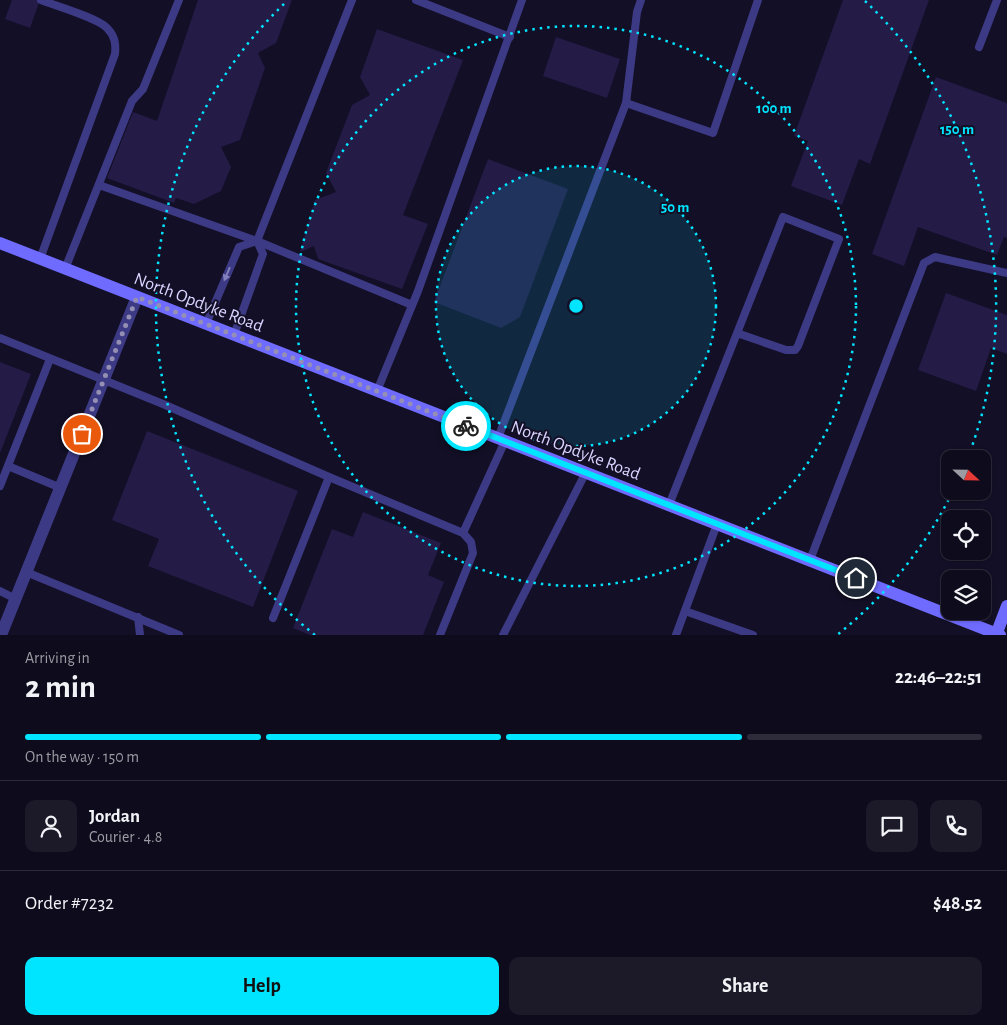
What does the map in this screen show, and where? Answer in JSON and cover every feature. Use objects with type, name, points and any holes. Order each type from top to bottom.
[{"type":"main road","name":"North Opdyke Road","points":[[0,243],[997,635]]},
{"type":"main road","points":[[997,635],[1007,606]]},
{"type":"street","points":[[1,635],[137,297]]},
{"type":"lane","points":[[40,259],[115,54],[116,46],[107,28],[41,0]]},
{"type":"lane","points":[[65,269],[132,102],[142,89],[179,0]]},
{"type":"lane","points":[[234,335],[263,254],[257,241],[352,0]]},
{"type":"lane","points":[[416,0],[510,37]]},
{"type":"lane","points":[[377,390],[412,305],[522,0]]},
{"type":"lane","points":[[463,532],[501,440],[626,103],[637,12],[641,0]]},
{"type":"lane","points":[[626,103],[713,133],[758,0]]},
{"type":"lane","points":[[979,47],[998,0]]},
{"type":"lane","points":[[99,185],[257,241],[412,305]]},
{"type":"lane","points":[[668,505],[783,217],[839,239],[795,350],[786,350],[737,333]]},
{"type":"lane","points":[[206,324],[239,247],[257,241]]},
{"type":"lane","points":[[810,560],[924,262],[930,257],[935,257],[1007,273]]},
{"type":"lane","points":[[0,338],[463,532],[471,542],[473,553],[440,635]]},
{"type":"lane","points":[[0,486],[50,358]]},
{"type":"lane","points":[[8,466],[61,488]]},
{"type":"lane","points":[[503,635],[586,472]]},
{"type":"lane","points":[[273,618],[330,477]]},
{"type":"lane","points":[[676,635],[717,524]]},
{"type":"lane","points":[[26,572],[179,635]]},
{"type":"lane","points":[[0,591],[16,599]]},
{"type":"lane","points":[[684,611],[754,635]]},
{"type":"lane","points":[[138,617],[140,635]]},
{"type":"building","points":[[12,0],[40,0],[30,28],[5,19]]},
{"type":"building","points":[[198,0],[292,0],[276,43],[258,53],[265,68],[240,140],[221,147],[231,167],[221,191],[194,204],[176,198],[174,203],[107,178],[133,112],[157,121]]},
{"type":"building","points":[[843,0],[929,0],[870,164],[859,159],[842,205],[791,186],[808,141],[794,136]]},
{"type":"building","points":[[377,29],[463,60],[403,215],[428,224],[402,289],[318,259],[314,246],[300,252],[315,200],[336,192],[326,173],[352,105],[370,95],[360,77]]},
{"type":"building","points":[[556,37],[620,59],[607,98],[543,76]]},
{"type":"building","points":[[936,77],[1007,103],[1007,238],[1004,237],[997,255],[918,227],[904,266],[872,254]]},
{"type":"building","points":[[488,159],[568,189],[520,317],[501,328],[434,302]]},
{"type":"building","points":[[946,293],[1007,315],[1007,354],[991,348],[976,391],[918,370]]},
{"type":"building","points":[[0,362],[31,374],[0,453]]},
{"type":"building","points":[[147,431],[298,491],[253,607],[148,566],[159,539],[112,520]]},
{"type":"building","points":[[363,512],[441,543],[428,575],[444,582],[423,635],[310,635],[293,628],[332,529],[353,537]]},
{"type":"way so far","points":[[82,434],[137,297],[466,426]]},
{"type":"route","points":[[466,426],[856,578]]}]
